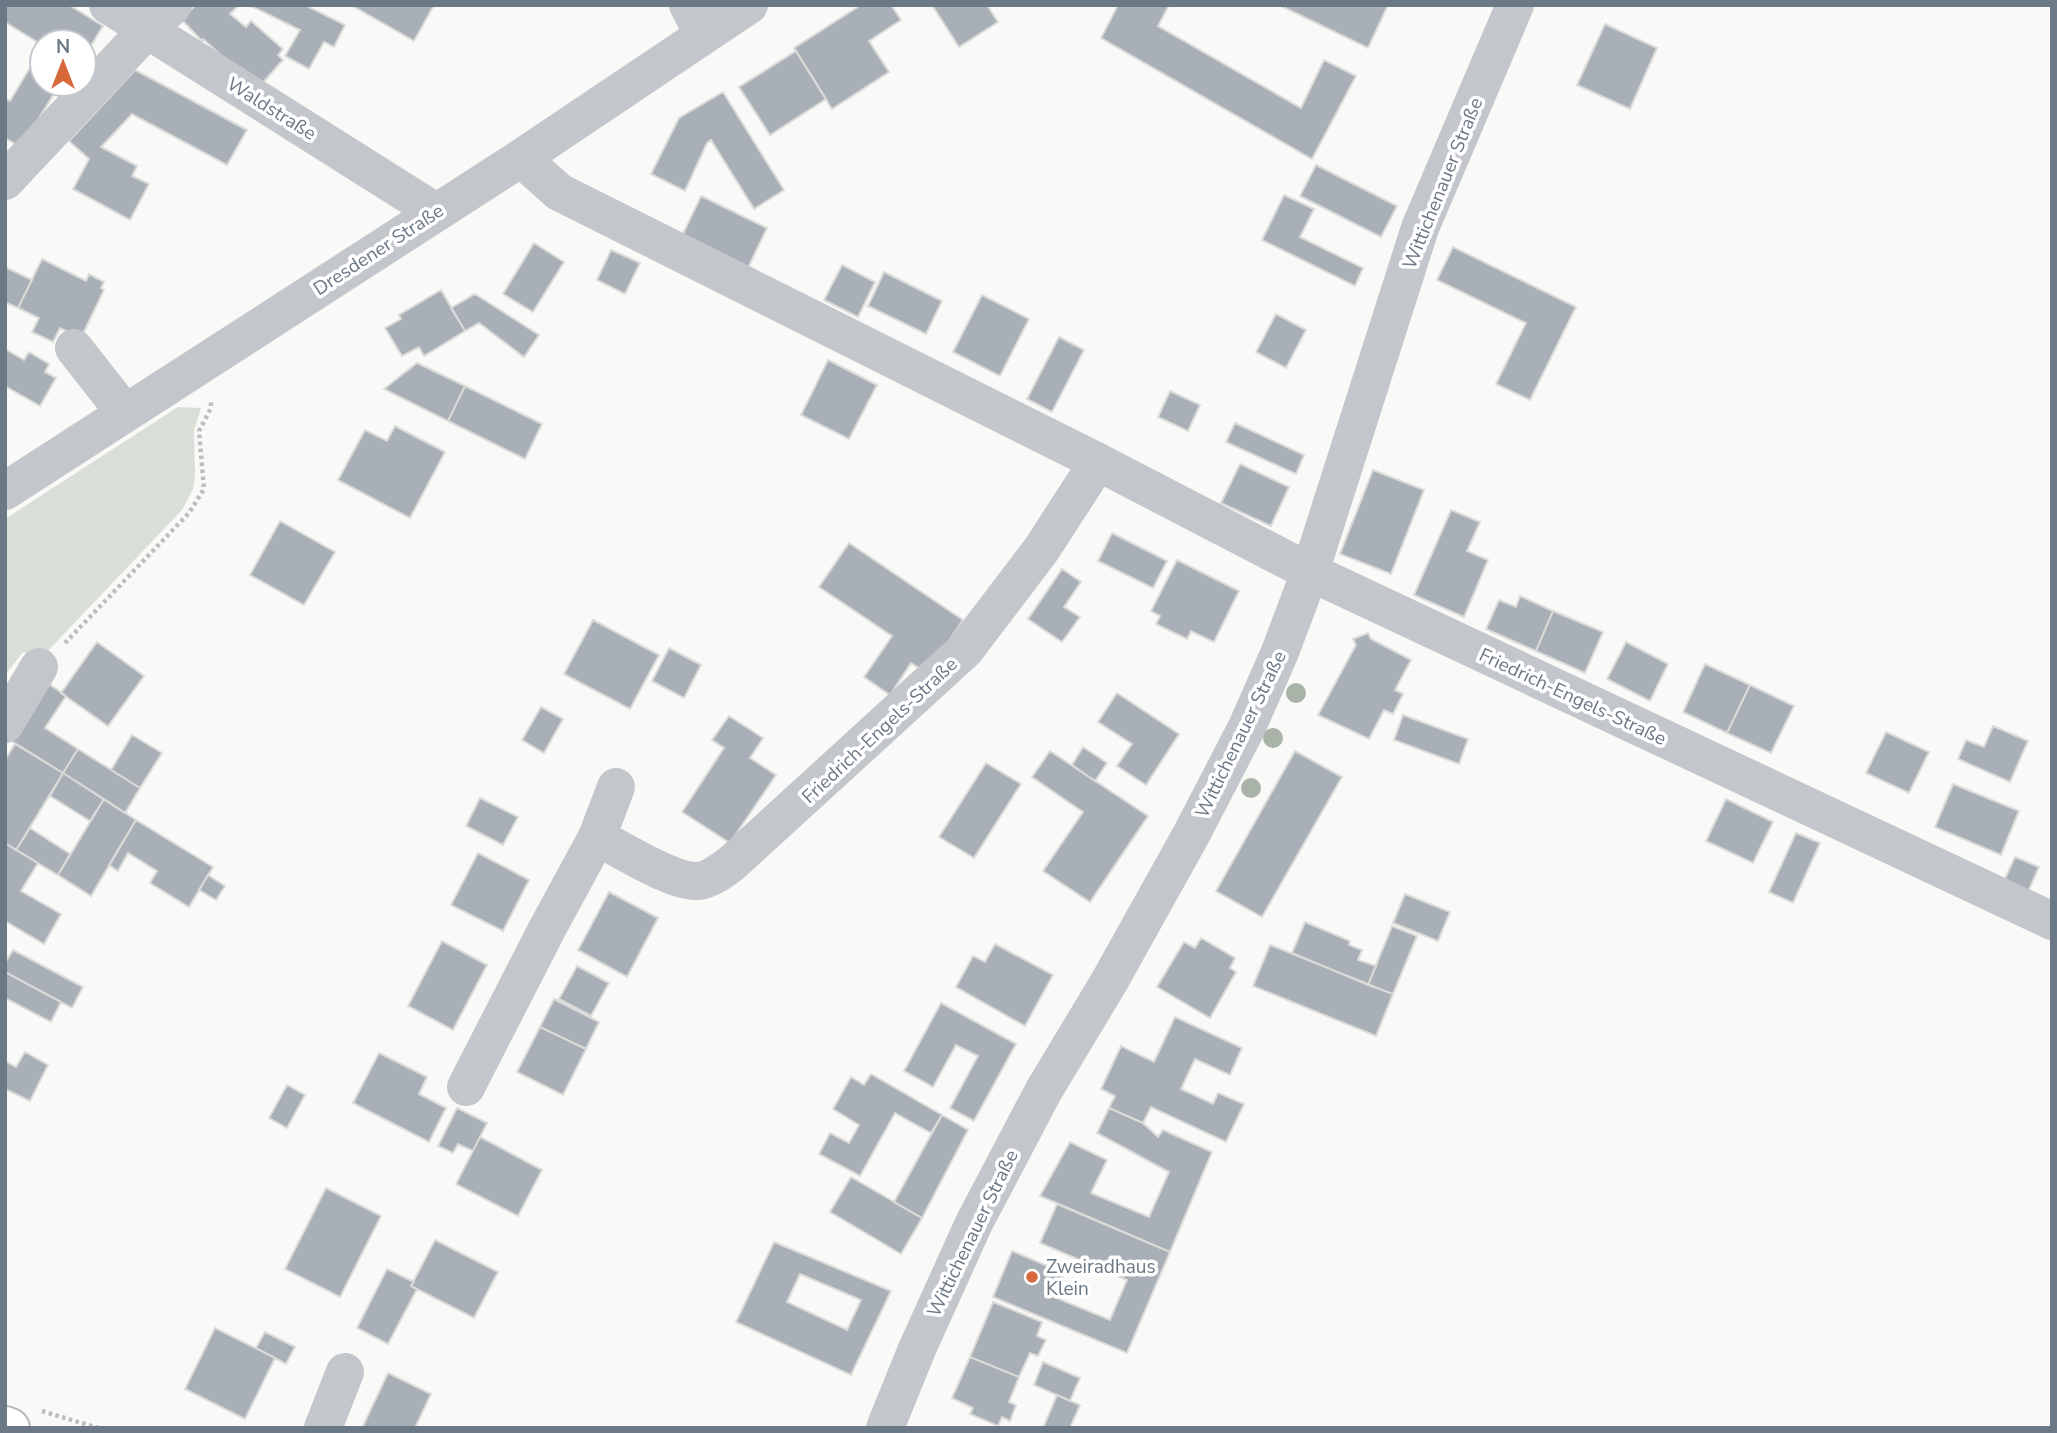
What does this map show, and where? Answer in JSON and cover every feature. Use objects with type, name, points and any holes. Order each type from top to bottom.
[{"type":"main road","points":[[5,1426],[26,1419]]},
{"type":"street","name":"Waldstraße","points":[[108,5],[160,18],[436,212]]},
{"type":"street","name":"Dresdener Straße","points":[[5,491],[521,158],[696,20],[749,5]]},
{"type":"street","name":"Wittichenauer Straße","points":[[885,1428],[974,1223],[1044,1090],[1109,982],[1247,727],[1280,652],[1310,572],[1420,228],[1515,5]]},
{"type":"street","points":[[5,181],[160,18]]},
{"type":"street","name":"Friedrich-Engels-Straße","points":[[521,158],[559,192],[1098,462],[1310,572],[2052,921]]},
{"type":"street","points":[[74,348],[125,412]]},
{"type":"street","name":"Friedrich-Engels-Straße","points":[[597,837],[678,878],[699,881],[718,874],[965,650],[1041,550],[1098,462]]},
{"type":"street","points":[[5,724],[39,667]]},
{"type":"street","points":[[466,1087],[597,837],[616,787]]},
{"type":"street","points":[[323,1428],[345,1372]]},
{"type":"path","points":[[39,667],[88,620],[189,513],[204,489],[199,431],[211,408],[210,358]]},
{"type":"path","points":[[26,1419],[98,1428]]},
{"type":"shaded area","points":[[178,407],[201,408],[194,431],[193,489],[182,510],[42,657],[23,652],[5,675],[5,519]]},
{"type":"building","points":[[5,5],[69,5],[103,26],[98,34],[98,28],[28,28],[28,36],[5,22]]},
{"type":"building","points":[[196,5],[239,5],[230,14],[246,27],[251,21],[283,49],[278,55],[283,60],[258,88],[203,39],[202,41],[181,19]]},
{"type":"building","points":[[249,5],[305,5],[345,25],[334,47],[324,42],[309,69],[285,56],[300,30]]},
{"type":"building","points":[[351,5],[434,5],[414,41]]},
{"type":"building","points":[[861,5],[891,5],[901,20],[869,41],[889,72],[832,109],[794,48]]},
{"type":"building","points":[[932,5],[987,5],[998,22],[959,47]]},
{"type":"building","points":[[1118,5],[1169,5],[1158,26],[1301,108],[1324,60],[1356,76],[1312,159],[1101,38]]},
{"type":"building","points":[[1279,5],[1388,5],[1368,48]]},
{"type":"building","points":[[1605,24],[1657,48],[1630,109],[1577,85]]},
{"type":"building","points":[[796,51],[826,99],[770,135],[739,87]]},
{"type":"building","points":[[135,70],[247,130],[227,165],[132,114],[101,147],[137,166],[132,176],[149,184],[130,220],[73,189],[89,159],[69,141]]},
{"type":"building","points":[[28,71],[28,98],[51,98],[21,147],[5,138],[5,98],[10,101]]},
{"type":"building","points":[[723,92],[784,190],[754,209],[711,140],[707,143],[685,191],[651,174],[679,118]]},
{"type":"building","points":[[1316,165],[1397,206],[1381,237],[1300,196]]},
{"type":"building","points":[[1284,195],[1314,209],[1300,237],[1363,268],[1355,286],[1262,240]]},
{"type":"building","points":[[701,196],[767,228],[747,270],[681,238]]},
{"type":"building","points":[[534,243],[564,262],[533,312],[503,294]]},
{"type":"building","points":[[1453,247],[1576,307],[1530,400],[1496,384],[1526,323],[1437,280]]},
{"type":"building","points":[[611,250],[640,263],[625,294],[597,280]]},
{"type":"building","points":[[42,259],[86,281],[89,274],[104,282],[101,288],[104,290],[81,338],[60,328],[53,342],[32,332],[39,318],[18,308]]},
{"type":"building","points":[[842,265],[875,282],[858,317],[824,300]]},
{"type":"building","points":[[5,267],[32,280],[18,308],[5,302]]},
{"type":"building","points":[[884,272],[942,301],[926,334],[868,306]]},
{"type":"building","points":[[441,290],[465,331],[424,356],[419,347],[402,356],[385,328],[401,319],[399,315]]},
{"type":"building","points":[[475,294],[539,335],[524,357],[479,323],[465,331],[451,308]]},
{"type":"building","points":[[982,295],[1029,319],[1000,376],[953,352]]},
{"type":"building","points":[[1276,314],[1306,330],[1286,368],[1256,352]]},
{"type":"building","points":[[1059,337],[1084,350],[1052,412],[1027,399]]},
{"type":"building","points":[[5,349],[24,360],[29,352],[49,364],[45,372],[56,378],[40,406],[5,386]]},
{"type":"building","points":[[828,360],[877,385],[849,439],[801,415]]},
{"type":"building","points":[[417,363],[465,386],[448,421],[384,389]]},
{"type":"building","points":[[465,386],[542,424],[525,459],[448,421]]},
{"type":"building","points":[[1170,391],[1200,405],[1188,431],[1158,417]]},
{"type":"building","points":[[1235,423],[1304,455],[1296,474],[1226,442]]},
{"type":"building","points":[[395,426],[445,452],[410,518],[338,480],[365,430],[387,441]]},
{"type":"building","points":[[1240,464],[1289,487],[1271,526],[1221,503]]},
{"type":"building","points":[[1373,470],[1424,490],[1391,574],[1340,554]]},
{"type":"building","points":[[1451,510],[1480,522],[1467,551],[1488,560],[1464,617],[1414,595]]},
{"type":"building","points":[[280,521],[335,552],[304,605],[250,575]]},
{"type":"building","points":[[1112,533],[1167,561],[1153,588],[1098,561]]},
{"type":"building","points":[[849,543],[963,620],[927,673],[911,663],[890,695],[864,677],[892,636],[819,587]]},
{"type":"building","points":[[1177,560],[1239,591],[1214,642],[1191,631],[1187,639],[1156,624],[1160,616],[1151,611]]},
{"type":"building","points":[[1062,569],[1081,582],[1064,607],[1080,617],[1062,642],[1028,619]]},
{"type":"building","points":[[1520,596],[1553,611],[1536,651],[1486,629],[1499,600],[1516,607]]},
{"type":"building","points":[[1553,611],[1603,632],[1585,673],[1536,651]]},
{"type":"building","points":[[593,620],[659,655],[630,709],[564,674]]},
{"type":"building","points":[[1368,633],[1371,639],[1411,660],[1395,690],[1403,694],[1393,714],[1384,710],[1369,739],[1318,715],[1356,645],[1353,639]]},
{"type":"building","points":[[97,642],[144,676],[108,726],[61,693]]},
{"type":"building","points":[[1626,642],[1668,664],[1650,701],[1607,679]]},
{"type":"building","points":[[669,648],[701,665],[684,698],[652,681]]},
{"type":"building","points":[[1705,664],[1750,685],[1727,733],[1683,712]]},
{"type":"building","points":[[42,679],[66,696],[45,728],[78,749],[63,773],[5,737]]},
{"type":"building","points":[[1750,685],[1794,706],[1771,753],[1727,733]]},
{"type":"building","points":[[1117,693],[1179,734],[1146,785],[1117,766],[1132,744],[1098,722]]},
{"type":"building","points":[[541,707],[563,719],[544,753],[522,740]]},
{"type":"building","points":[[1403,715],[1468,739],[1459,764],[1394,740]]},
{"type":"building","points":[[729,716],[763,738],[750,758],[776,775],[730,843],[682,812],[724,748],[712,740]]},
{"type":"building","points":[[1993,726],[2028,741],[2010,782],[1958,759],[1966,740],[1984,747]]},
{"type":"building","points":[[1886,732],[1929,752],[1909,793],[1866,773]]},
{"type":"building","points":[[132,735],[162,753],[140,788],[111,770]]},
{"type":"building","points":[[15,744],[63,773],[16,850],[5,843],[5,760]]},
{"type":"building","points":[[1083,747],[1107,763],[1095,781],[1072,765]]},
{"type":"building","points":[[78,749],[140,788],[125,813],[63,773]]},
{"type":"building","points":[[1050,751],[1148,816],[1090,902],[1043,871],[1083,812],[1032,777]]},
{"type":"building","points":[[1295,751],[1342,777],[1262,917],[1216,891]]},
{"type":"building","points":[[986,763],[1021,784],[974,858],[939,837]]},
{"type":"building","points":[[63,773],[104,799],[90,821],[50,796]]},
{"type":"building","points":[[1953,784],[2019,811],[2001,855],[1935,827]]},
{"type":"building","points":[[480,798],[518,817],[503,845],[466,826]]},
{"type":"building","points":[[104,799],[136,820],[91,896],[58,875]]},
{"type":"building","points":[[1726,799],[1773,822],[1753,863],[1706,841]]},
{"type":"building","points":[[136,820],[213,867],[189,907],[150,883],[157,871],[128,853],[118,871],[109,865]]},
{"type":"building","points":[[30,828],[70,854],[58,875],[16,850]]},
{"type":"building","points":[[1796,833],[1820,843],[1793,903],[1769,892]]},
{"type":"building","points":[[5,843],[38,863],[21,891],[61,914],[44,944],[5,921]]},
{"type":"building","points":[[478,853],[529,880],[503,931],[451,905]]},
{"type":"building","points":[[2015,857],[2039,867],[2027,894],[2003,883]]},
{"type":"building","points":[[208,875],[225,886],[216,900],[199,890]]},
{"type":"building","points":[[609,892],[658,918],[627,977],[578,950]]},
{"type":"building","points":[[1405,894],[1450,912],[1438,941],[1393,923]]},
{"type":"building","points":[[1305,922],[1350,941],[1349,945],[1362,950],[1358,960],[1376,966],[1368,985],[1292,953]]},
{"type":"building","points":[[1392,926],[1417,936],[1393,994],[1368,985]]},
{"type":"building","points":[[1201,938],[1235,958],[1230,968],[1236,972],[1210,1018],[1157,987],[1184,942],[1195,948]]},
{"type":"building","points":[[442,941],[487,965],[453,1030],[408,1006]]},
{"type":"building","points":[[995,944],[1053,975],[1025,1026],[956,987],[973,956],[985,962]]},
{"type":"building","points":[[1270,945],[1393,994],[1376,1036],[1253,986]]},
{"type":"building","points":[[13,950],[83,987],[72,1008],[5,972],[5,963]]},
{"type":"building","points":[[577,966],[609,983],[591,1016],[559,999]]},
{"type":"building","points":[[5,972],[61,1002],[51,1022],[5,998]]},
{"type":"building","points":[[554,999],[599,1022],[586,1049],[540,1027]]},
{"type":"building","points":[[941,1003],[1016,1044],[974,1121],[950,1108],[978,1056],[956,1045],[933,1087],[904,1071]]},
{"type":"building","points":[[1175,1017],[1242,1048],[1230,1075],[1195,1059],[1181,1089],[1213,1104],[1218,1093],[1244,1104],[1226,1142],[1151,1107],[1143,1123],[1109,1108],[1115,1096],[1101,1089],[1121,1046],[1154,1062]]},
{"type":"building","points":[[540,1027],[586,1049],[563,1095],[517,1072]]},
{"type":"building","points":[[25,1052],[48,1065],[30,1101],[5,1089],[5,1061],[16,1067]]},
{"type":"building","points":[[379,1053],[427,1077],[419,1094],[446,1108],[429,1142],[353,1103]]},
{"type":"building","points":[[871,1074],[942,1115],[931,1133],[895,1113],[860,1176],[819,1154],[830,1133],[849,1143],[859,1125],[833,1109],[851,1077],[864,1085]]},
{"type":"building","points":[[287,1085],[305,1095],[287,1128],[269,1118]]},
{"type":"building","points":[[457,1108],[487,1123],[473,1151],[458,1144],[453,1153],[438,1146]]},
{"type":"building","points":[[1109,1108],[1143,1123],[1158,1137],[1163,1130],[1212,1152],[1170,1252],[1040,1196],[1070,1142],[1107,1160],[1091,1193],[1149,1217],[1169,1172],[1097,1133]]},
{"type":"building","points":[[942,1115],[968,1130],[922,1218],[894,1202]]},
{"type":"building","points":[[480,1137],[542,1170],[518,1216],[456,1184]]},
{"type":"building","points":[[851,1177],[922,1218],[901,1254],[830,1212]]},
{"type":"building","points":[[326,1188],[381,1216],[340,1297],[285,1269]]},
{"type":"building","name":"Zweiradhaus Klein","points":[[1057,1204],[1170,1252],[1127,1353],[993,1297],[1012,1251],[1064,1273],[1054,1297],[1110,1320],[1127,1280],[1040,1243]]},
{"type":"building","points":[[435,1240],[498,1272],[474,1318],[411,1286]]},
{"type":"building","points":[[774,1242],[891,1291],[851,1375],[736,1322]],"holes":[[[800,1274],[861,1300],[847,1330],[787,1302]]]},
{"type":"building","points":[[387,1269],[414,1282],[411,1286],[417,1289],[388,1344],[357,1328]]},
{"type":"building","points":[[993,1302],[1042,1322],[1037,1336],[1046,1340],[1038,1356],[1030,1353],[1019,1377],[970,1357]]},
{"type":"building","points":[[215,1328],[275,1358],[245,1419],[185,1389]]},
{"type":"building","points":[[265,1332],[295,1347],[286,1364],[256,1348]]},
{"type":"building","points":[[970,1357],[1019,1377],[1009,1402],[1016,1405],[1010,1421],[1002,1417],[998,1426],[970,1414],[973,1408],[952,1398]]},
{"type":"building","points":[[1043,1362],[1080,1378],[1070,1401],[1034,1385]]},
{"type":"building","points":[[388,1373],[431,1394],[415,1428],[362,1428]]},
{"type":"building","points":[[1057,1395],[1080,1405],[1070,1428],[1043,1428]]},
{"type":"place","name":"Zweiradhaus Klein","points":[[1032,1277]]}]
